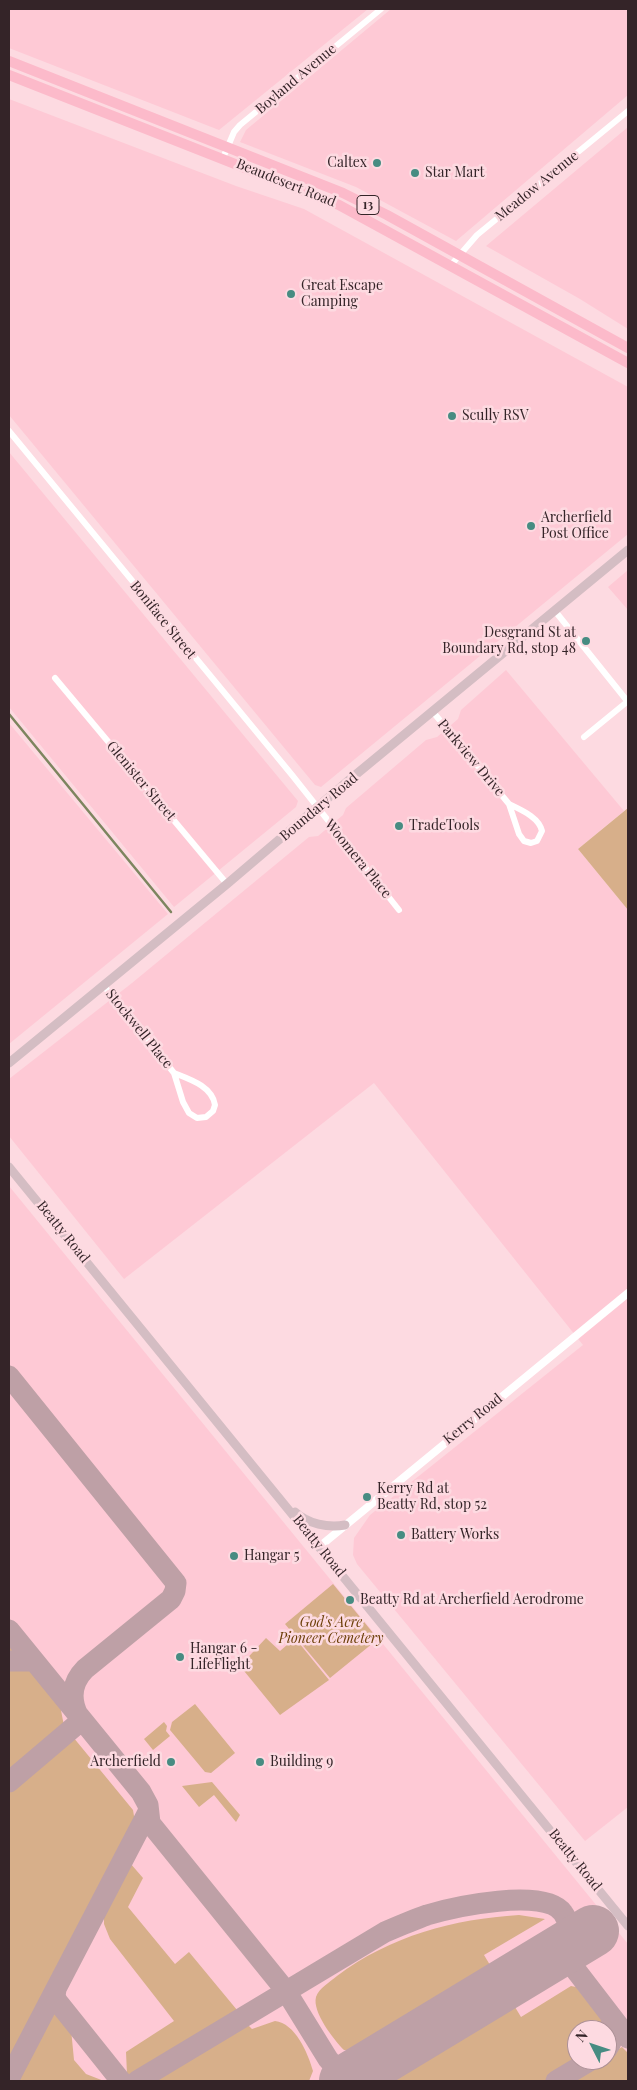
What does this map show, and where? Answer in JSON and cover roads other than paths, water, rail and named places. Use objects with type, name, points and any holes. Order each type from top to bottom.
[{"type":"highway","name":"Beaudesert Road","points":[[9,61],[343,193],[459,254],[628,348]]},
{"type":"highway","name":"Beaudesert Road","points":[[9,75],[224,158],[339,205],[628,363]]},
{"type":"main road","name":"Boundary Road","points":[[9,1063],[628,550]]},
{"type":"main road","name":"Beatty Road","points":[[9,1167],[628,1926]]},
{"type":"main road","points":[[275,1492],[299,1516],[323,1526],[345,1525]]},
{"type":"street","name":"Boyland Avenue","points":[[224,158],[234,132],[240,125],[381,9]]},
{"type":"street","name":"Meadow Avenue","points":[[451,265],[477,235],[628,111]]},
{"type":"street","name":"Boniface Street","points":[[9,431],[317,808]]},
{"type":"street","points":[[554,611],[628,701],[584,737]]},
{"type":"street","name":"Glenister Street","points":[[55,678],[226,884]]},
{"type":"street","name":"Parkview Drive","points":[[433,712],[509,804],[522,838],[530,843],[538,841],[542,831],[540,824],[525,812],[509,804]]},
{"type":"street","name":"Woomera Place","points":[[317,808],[399,910]]},
{"type":"street","name":"Stockwell Place","points":[[104,986],[174,1073],[182,1102],[189,1113],[197,1118],[206,1117],[210,1114],[215,1105],[211,1094],[190,1080],[174,1073]]},
{"type":"street","name":"Kerry Road","points":[[319,1546],[628,1293]]},
{"type":"waterway","points":[[9,714],[171,912]]},
{"type":"place","name":"Caltex","points":[[377,163]]},
{"type":"place","name":"Star Mart","points":[[415,173]]},
{"type":"place","name":"Great Escape Camping","points":[[291,294]]},
{"type":"place","name":"Scully RSV","points":[[452,416]]},
{"type":"place","name":"Archerfield Post Office","points":[[531,526]]},
{"type":"place","name":"Desgrand St at Boundary Rd, stop 48","points":[[586,641]]},
{"type":"place","name":"TradeTools","points":[[399,826]]},
{"type":"place","name":"Kerry Rd at Beatty Rd, stop 52","points":[[367,1497]]},
{"type":"place","name":"Battery Works","points":[[401,1535]]},
{"type":"place","name":"Hangar 5","points":[[234,1556]]},
{"type":"place","name":"Beatty Rd at Archerfield Aerodrome","points":[[350,1600]]},
{"type":"place","name":"Hangar 6 - LifeFlight","points":[[180,1657]]},
{"type":"place","name":"Archerfield","points":[[171,1762]]},
{"type":"place","name":"Building 9","points":[[260,1762]]},
{"type":"park label","name":"God's Acre Pioneer Cemetery","points":[[331,1632]]}]
